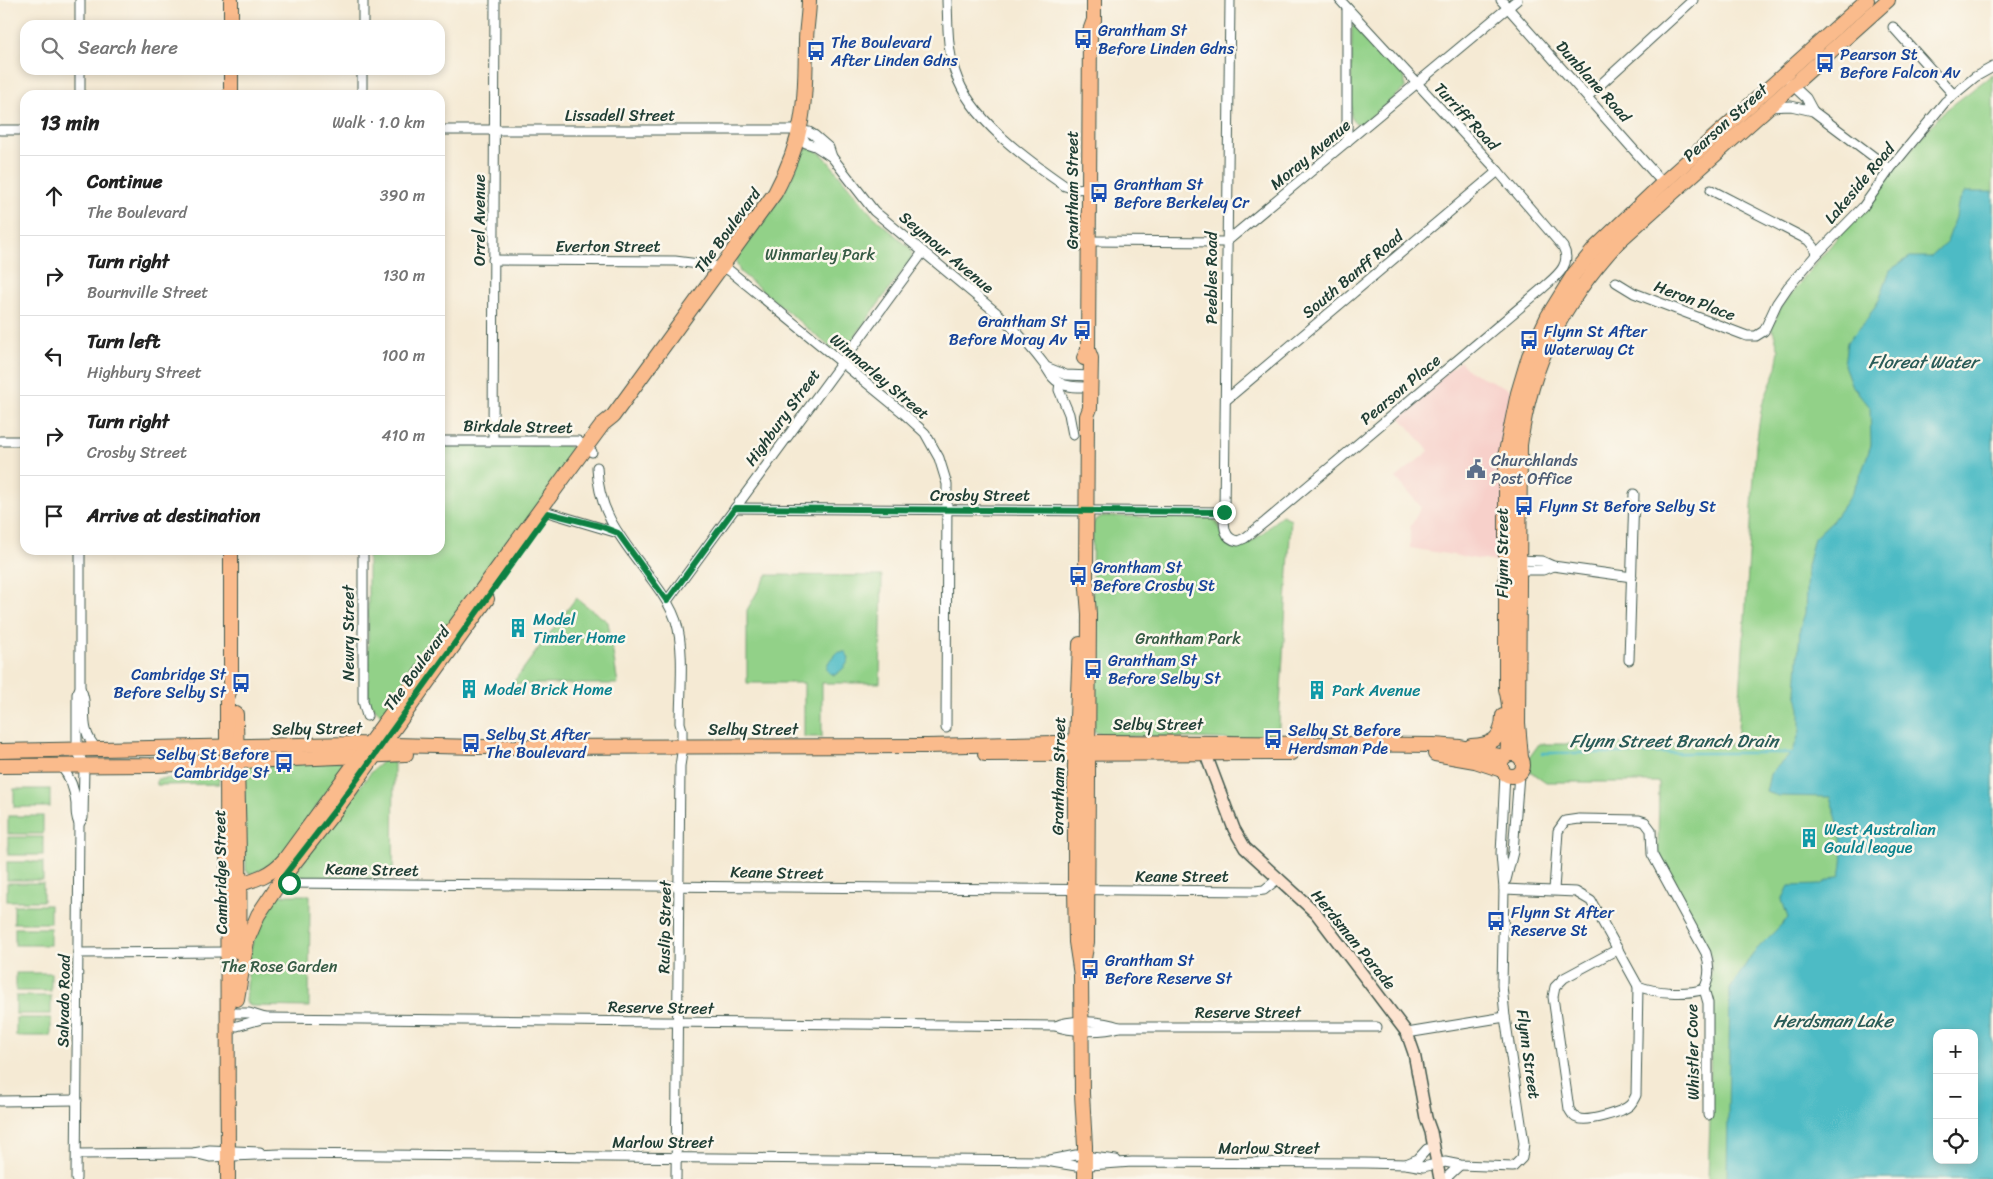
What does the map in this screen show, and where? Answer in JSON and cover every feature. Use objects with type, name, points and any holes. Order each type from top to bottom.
[{"type":"main road","points":[[231,0],[231,20]]},
{"type":"main road","name":"The Boulevard","points":[[802,0],[802,20],[806,39]]},
{"type":"main road","name":"The Boulevard","points":[[235,1013],[247,941],[252,927],[280,872],[547,512],[589,449],[603,424],[614,416],[775,193],[788,170],[800,132],[804,101],[809,0]]},
{"type":"main road","name":"Grantham Street","points":[[1081,1167],[1081,975],[1076,942],[1081,890],[1082,749],[1089,614],[1086,576],[1088,416],[1090,408],[1088,382],[1091,358],[1088,350],[1090,31],[1087,20],[1088,0]]},
{"type":"main road","name":"Grantham Street","points":[[1090,31],[1094,20],[1094,0]]},
{"type":"main road","name":"Pearson Street","points":[[1574,274],[1596,247],[1663,183],[1888,0]]},
{"type":"main road","name":"Pearson Street","points":[[1590,274],[1619,241],[1768,107],[1788,81],[1864,1]]},
{"type":"main road","points":[[231,75],[231,90]]},
{"type":"main road","name":"Flynn Street","points":[[1507,766],[1510,722],[1509,701],[1506,689],[1506,452],[1518,393],[1529,356],[1548,316],[1574,274]]},
{"type":"main road","name":"Flynn Street","points":[[1507,766],[1513,753],[1521,758],[1518,723],[1520,445],[1523,420],[1537,371],[1561,316],[1590,274]]},
{"type":"main road","points":[[1505,497],[1512,491],[1520,471]]},
{"type":"main road","name":"Cambridge Street","points":[[228,1179],[232,1154],[235,1013],[232,755],[236,697],[231,686],[231,555]]},
{"type":"main road","points":[[1460,747],[1486,745],[1496,739],[1503,724],[1506,689]]},
{"type":"main road","name":"Selby Street","points":[[0,766],[84,766],[232,755],[371,750],[680,753],[1460,747],[1507,766]]},
{"type":"main road","name":"Selby Street","points":[[1206,749],[1432,754],[1507,766]]},
{"type":"main road","name":"Herdsman Parade","points":[[1206,749],[1234,829],[1250,854],[1316,913],[1407,1033],[1414,1053],[1426,1118],[1431,1132],[1434,1164],[1432,1179]]},
{"type":"main road","name":"Selby Street","points":[[0,751],[98,750],[232,755]]},
{"type":"main road","name":"The Boulevard","points":[[234,886],[280,872]]},
{"type":"main road","name":"Cambridge Street","points":[[234,886],[228,952],[235,1013]]},
{"type":"main road","name":"Herdsman Parade","points":[[1426,1118],[1424,1134],[1427,1148],[1440,1179]]},
{"type":"main road","name":"Cambridge Street","points":[[232,1154],[236,1179]]},
{"type":"street","points":[[80,0],[80,20]]},
{"type":"street","points":[[363,0],[363,20]]},
{"type":"street","name":"Orrel Avenue","points":[[493,440],[495,0]]},
{"type":"street","points":[[947,0],[948,37],[955,73],[966,94],[986,124],[1065,186],[1075,189],[1089,188]]},
{"type":"street","name":"Peebles Road","points":[[1230,0],[1224,512],[1225,532],[1229,538],[1238,541],[1245,538]]},
{"type":"street","name":"Turriff Road","points":[[1340,0],[1498,171],[1563,247],[1567,257]]},
{"type":"street","name":"Dunblane Road","points":[[1502,0],[1663,183]]},
{"type":"street","name":"Moray Avenue","points":[[1226,242],[1517,0]]},
{"type":"street","points":[[1588,96],[1693,0]]},
{"type":"street","points":[[1347,8],[1347,142]]},
{"type":"street","points":[[1893,27],[1953,94]]},
{"type":"street","name":"Lakeside Road","points":[[1764,331],[1788,287],[1863,207],[1890,169],[1953,94],[1975,77],[1993,67]]},
{"type":"street","points":[[80,75],[80,90]]},
{"type":"street","points":[[362,75],[362,90]]},
{"type":"street","points":[[1788,81],[1806,98],[1813,111],[1890,169]]},
{"type":"street","points":[[1768,107],[1790,106],[1813,111]]},
{"type":"street","points":[[0,130],[20,130]]},
{"type":"street","name":"Lissadell Street","points":[[445,130],[792,130],[800,132]]},
{"type":"street","name":"Seymour Avenue","points":[[800,132],[809,132],[829,148],[832,157],[874,211],[1009,324],[1046,366],[1052,377],[1060,383],[1059,390],[1069,414],[1072,435]]},
{"type":"street","name":"South Banff Road","points":[[1226,400],[1498,171]]},
{"type":"street","points":[[1712,190],[1808,240],[1814,247],[1816,255]]},
{"type":"street","points":[[1089,241],[1226,242]]},
{"type":"street","name":"Highbury Street","points":[[667,601],[840,362],[923,252]]},
{"type":"street","name":"Pearson Place","points":[[1245,538],[1544,288],[1563,268],[1567,257]]},
{"type":"street","name":"Everton Street","points":[[493,260],[675,261],[722,267]]},
{"type":"street","name":"Winmarley Street","points":[[722,267],[730,271],[901,411],[925,433],[939,458],[947,484],[948,510],[946,728]]},
{"type":"street","name":"Heron Place","points":[[1616,282],[1634,293],[1747,336],[1756,336],[1764,331]]},
{"type":"street","name":"Seymour Avenue","points":[[1046,366],[1088,382]]},
{"type":"street","points":[[1060,383],[1088,382]]},
{"type":"street","points":[[0,441],[20,441]]},
{"type":"street","name":"Birkdale Street","points":[[445,441],[578,441],[589,449]]},
{"type":"street","name":"Ruslip Street","points":[[597,467],[599,494],[608,517],[667,601],[676,620],[680,643],[680,723],[677,730],[680,753],[680,886],[676,1179]]},
{"type":"street","points":[[1629,660],[1634,494]]},
{"type":"street","name":"Crosby Street","points":[[735,508],[1224,512]]},
{"type":"street","points":[[547,512],[600,526],[618,533]]},
{"type":"street","name":"Salvado Road","points":[[79,824],[83,818],[84,766],[77,750],[77,694],[80,688],[80,555]]},
{"type":"street","name":"Newry Street","points":[[363,555],[363,701],[367,716]]},
{"type":"street","points":[[1506,565],[1542,562],[1553,566],[1632,577]]},
{"type":"street","name":"Salvado Road","points":[[80,688],[83,693],[84,724],[92,744],[98,750]]},
{"type":"street","name":"Salvado Road","points":[[61,766],[74,790],[76,818],[79,824],[76,1179]]},
{"type":"street","name":"Flynn Street","points":[[1504,889],[1513,852],[1507,766]]},
{"type":"street","name":"Flynn Street","points":[[1434,1164],[1445,1162],[1460,1165],[1513,1167],[1522,1158],[1524,1143],[1505,1017],[1502,953],[1504,889],[1502,854],[1507,766]]},
{"type":"street","points":[[1554,890],[1558,831],[1565,821],[1579,819],[1639,820],[1645,822],[1651,830],[1652,854],[1706,953],[1709,961],[1709,981],[1704,989],[1696,992],[1650,991],[1638,986]]},
{"type":"street","name":"Keane Street","points":[[280,872],[289,883],[1081,890],[1260,891],[1270,887],[1279,878]]},
{"type":"street","points":[[1504,889],[1576,892],[1591,901],[1618,949],[1638,986],[1636,1095],[1632,1104],[1625,1108],[1583,1120],[1575,1118],[1569,1109],[1552,998],[1555,987],[1564,978],[1618,949]]},
{"type":"street","points":[[78,953],[228,952]]},
{"type":"street","name":"Whistler Cove","points":[[1704,989],[1708,1003],[1708,1115]]},
{"type":"street","name":"Reserve Street","points":[[235,1013],[249,1013],[265,1018]]},
{"type":"street","name":"Reserve Street","points":[[235,1013],[265,1018],[1056,1026],[1063,1022],[1082,1026],[1110,1023],[1119,1027],[1377,1027]]},
{"type":"street","points":[[1407,1033],[1505,1017]]},
{"type":"street","points":[[0,1101],[77,1100]]},
{"type":"street","points":[[1406,1164],[1418,1159],[1427,1148]]},
{"type":"street","name":"Marlow Street","points":[[76,1154],[194,1153],[210,1157],[232,1154],[280,1154],[1046,1161],[1081,1167],[1132,1162],[1406,1164],[1424,1167],[1434,1164]]},
{"type":"street","points":[[1445,1179],[1460,1165]]},
{"type":"shaded area","points":[[1460,361],[1469,371],[1525,396],[1517,430],[1512,467],[1514,565],[1410,548],[1410,528],[1421,507],[1396,478],[1429,451],[1396,412]]},
{"type":"green space","points":[[1355,24],[1405,79],[1405,88],[1365,122],[1360,124],[1354,122],[1351,117],[1352,28]]},
{"type":"green space","name":"Herdsman Lake","points":[[1993,74],[1993,1179],[1708,1179],[1711,957],[1658,851],[1659,782],[1546,782],[1523,766],[1539,744],[1737,744],[1756,444],[1762,405],[1775,373],[1779,350],[1772,327],[1780,309],[1805,276],[1942,113]]},
{"type":"green space","name":"Winmarley Park","points":[[808,148],[812,148],[823,155],[872,215],[911,249],[912,258],[847,347],[841,350],[831,348],[740,272],[736,261],[781,196],[801,157]]},
{"type":"green space","points":[[565,444],[574,450],[574,457],[382,716],[368,701],[368,555],[445,555],[445,445]]},
{"type":"green space","name":"Grantham Park","points":[[1282,515],[1291,519],[1278,741],[1102,735],[1094,731],[1092,527],[1095,520],[1103,516],[1212,518],[1218,523],[1226,543],[1233,546],[1241,546],[1263,533]]},
{"type":"green space","points":[[767,575],[882,576],[880,683],[822,683],[822,737],[804,737],[804,683],[747,683],[747,610]]},
{"type":"green space","points":[[576,598],[608,622],[618,684],[512,684]]},
{"type":"green space","points":[[341,761],[344,767],[277,863],[251,874],[246,871],[244,768],[246,766]]},
{"type":"green space","points":[[383,761],[394,762],[393,879],[310,878],[295,876],[294,874],[372,771]]},
{"type":"green space","points":[[218,774],[220,784],[157,785],[157,779],[213,776]]},
{"type":"green space","points":[[14,789],[50,789],[50,807],[14,807]]},
{"type":"green space","points":[[8,816],[43,816],[43,834],[8,834]]},
{"type":"green space","points":[[8,837],[43,837],[43,855],[8,855]]},
{"type":"green space","points":[[7,862],[43,862],[43,880],[7,880]]},
{"type":"green space","points":[[7,883],[43,883],[43,901],[7,901]]},
{"type":"green space","name":"The Rose Garden","points":[[279,895],[310,895],[309,1007],[250,1006],[246,1002],[249,956],[256,930]]},
{"type":"green space","points":[[14,905],[50,905],[50,923],[14,923]]},
{"type":"green space","points":[[15,928],[50,928],[50,945],[15,945]]},
{"type":"green space","points":[[16,973],[51,973],[51,991],[16,991]]},
{"type":"green space","points":[[16,996],[51,996],[51,1014],[16,1014]]},
{"type":"green space","points":[[16,1018],[51,1018],[51,1036],[16,1036]]},
{"type":"water","name":"Herdsman Lake","points":[[1965,192],[1993,192],[1993,1179],[1727,1179],[1730,989],[1753,953],[1788,918],[1782,900],[1789,886],[1820,885],[1840,875],[1842,865],[1841,835],[1830,797],[1779,796],[1766,792],[1770,774],[1793,751],[1800,731],[1800,709],[1796,692],[1800,628],[1805,613],[1807,566],[1814,538],[1833,520],[1850,496],[1862,471],[1871,445],[1870,407],[1851,384],[1844,365],[1847,342],[1865,322],[1879,300],[1890,270],[1910,257],[1931,257],[1947,242],[1956,217],[1958,204]]},
{"type":"water","points":[[837,652],[846,652],[849,659],[844,668],[835,675],[828,671],[827,665]]},
{"type":"waterway","name":"Flynn Street Branch Drain","points":[[1543,753],[1792,753]]},
{"type":"place","name":"Grantham St Before Linden Gdns","points":[[1083,39]]},
{"type":"place","name":"The Boulevard After Linden Gdns","points":[[816,51]]},
{"type":"place","name":"Pearson St Before Falcon Av","points":[[1825,63]]},
{"type":"place","name":"Grantham St Before Berkeley Cr","points":[[1099,193]]},
{"type":"place","name":"Grantham St Before Moray Av","points":[[1082,330]]},
{"type":"place","name":"Flynn St After Waterway Ct","points":[[1529,340]]},
{"type":"place","name":"Churchlands Post Office","points":[[1476,469]]},
{"type":"place","name":"Flynn St Before Selby St","points":[[1524,506]]},
{"type":"place","name":"Grantham St Before Crosby St","points":[[1078,576]]},
{"type":"place","name":"Model Timber Home","points":[[518,628]]},
{"type":"place","name":"Grantham St Before Selby St","points":[[1093,669]]},
{"type":"place","name":"Cambridge St Before Selby St","points":[[241,683]]},
{"type":"place","name":"Model Brick Home","points":[[469,689]]},
{"type":"place","name":"Park Avenue","points":[[1317,690]]},
{"type":"place","name":"Selby St Before Herdsman Pde","points":[[1273,739]]},
{"type":"place","name":"Selby St After The Boulevard","points":[[471,743]]},
{"type":"place","name":"Selby St Before Cambridge St","points":[[284,763]]},
{"type":"place","name":"West Australian Gould league","points":[[1809,838]]},
{"type":"place","name":"Flynn St After Reserve St","points":[[1496,921]]},
{"type":"place","name":"Grantham St Before Reserve St","points":[[1090,969]]},
{"type":"route","points":[[289,883],[284,876],[376,755],[548,513],[600,526],[618,533],[667,601],[735,508],[1224,512]]},
{"type":"water label","name":"Floreat Water","points":[[1923,362]]}]
